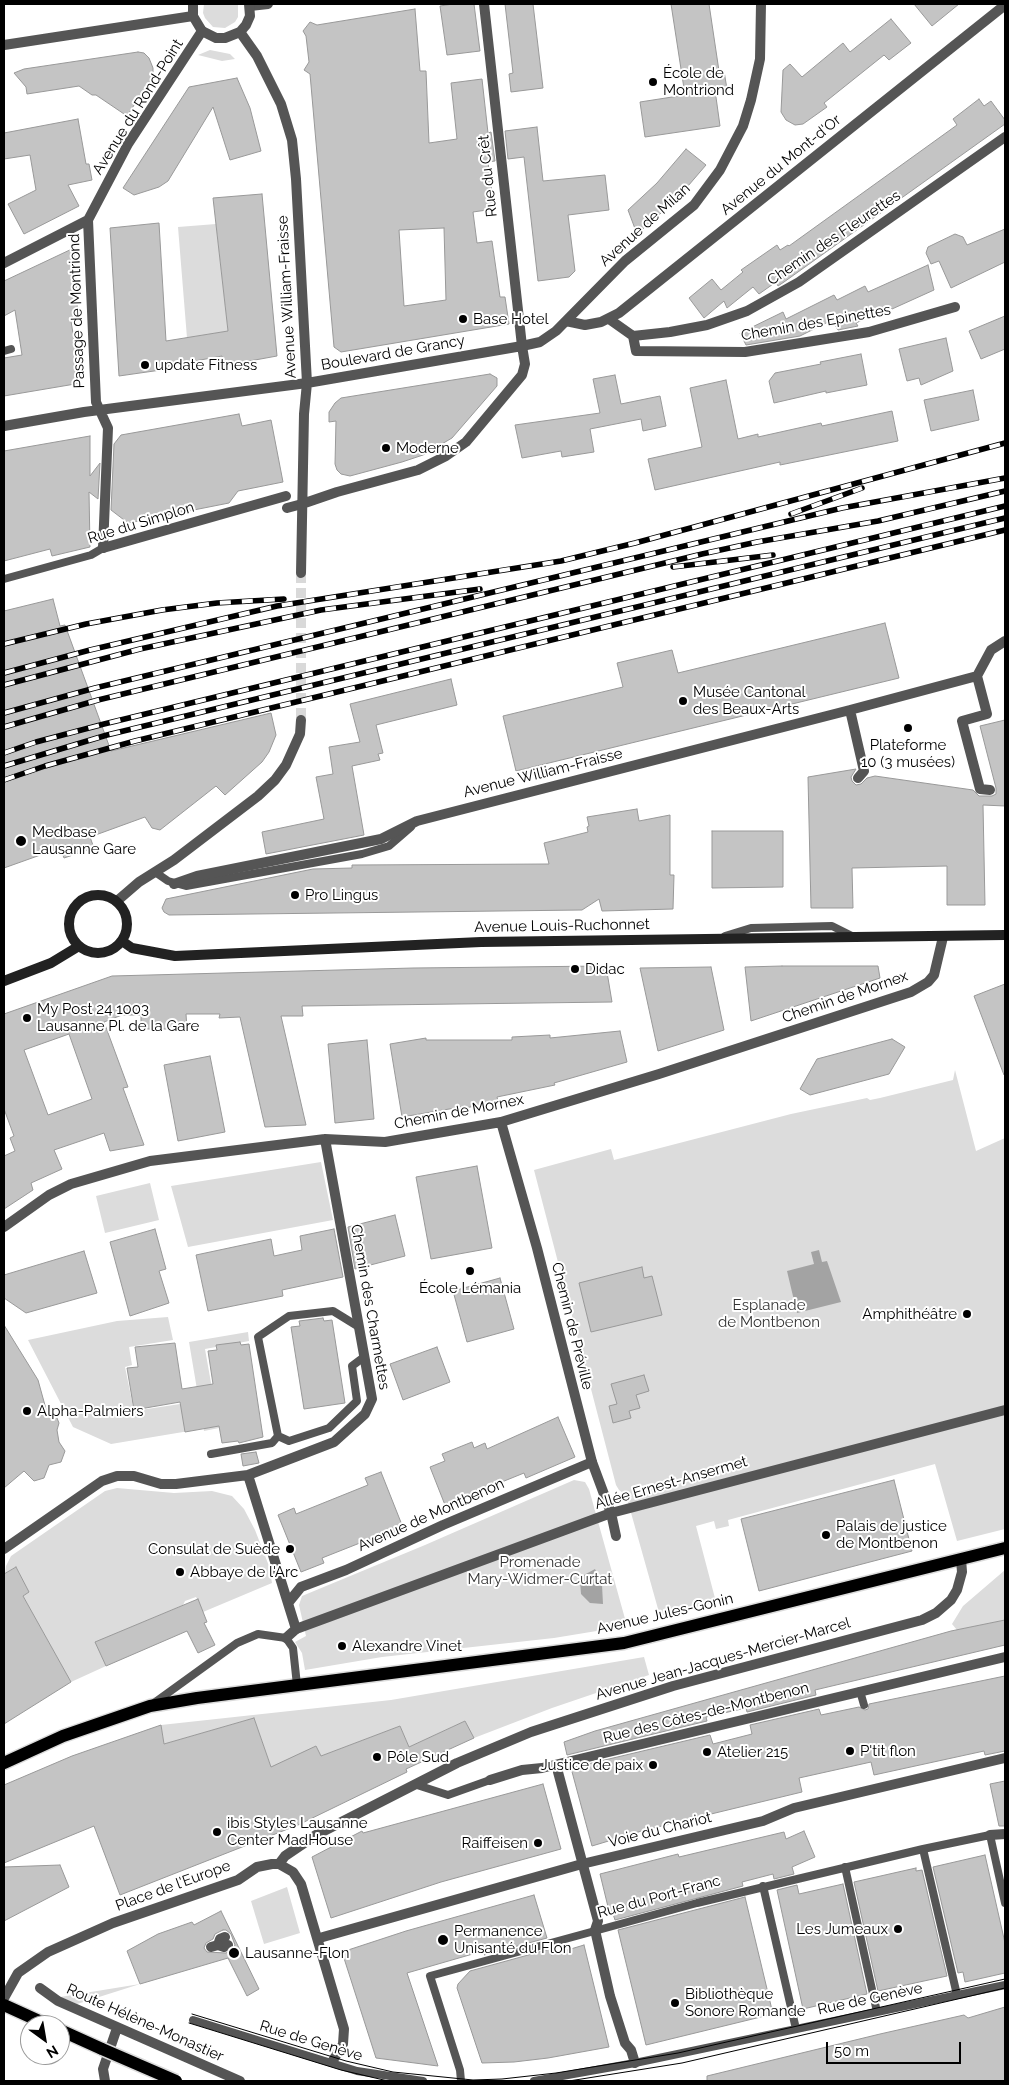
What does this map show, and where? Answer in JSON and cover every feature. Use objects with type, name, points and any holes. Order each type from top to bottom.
[{"type":"main road","points":[[96,895],[110,897],[117,901],[122,908],[127,924],[122,941],[115,948],[106,952],[96,953],[78,946],[69,926],[72,911],[76,905],[88,896],[96,895]]},
{"type":"main road","name":"Avenue Louis-Ruchonnet","points":[[122,941],[132,948],[175,956],[481,942],[1005,935]]},
{"type":"main road","points":[[4,981],[51,963],[78,946]]},
{"type":"main road","name":"Avenue Jules-Gonin","points":[[4,1763],[63,1736],[150,1706],[197,1698],[624,1643],[1005,1548]]},
{"type":"main road","points":[[4,2005],[26,2015]]},
{"type":"main road","points":[[70,2034],[176,2081]]},
{"type":"street","points":[[193,4],[193,16],[202,31],[216,38],[233,36],[240,32],[250,16],[250,5],[268,4]]},
{"type":"street","name":"Rue du Crêt","points":[[484,4],[522,346]]},
{"type":"street","name":"Avenue de Milan","points":[[548,337],[625,261],[694,205],[720,170],[743,126],[751,100],[760,59],[761,4]]},
{"type":"street","name":"Avenue du Mont-d'Or","points":[[566,321],[585,325],[609,319],[642,295],[1005,5]]},
{"type":"street","points":[[4,45],[193,16]]},
{"type":"street","name":"Avenue du Rond-Point","points":[[88,220],[128,144],[202,31]]},
{"type":"street","name":"Avenue William-Fraisse","points":[[240,32],[257,56],[281,104],[292,140],[296,179],[307,383],[301,573]]},
{"type":"street","name":"Chemin des Fleurettes","points":[[633,336],[707,325],[747,311],[799,282],[1005,137]]},
{"type":"street","points":[[4,263],[88,220]]},
{"type":"street","name":"Passage de Montriond","points":[[88,220],[96,402],[108,428],[103,548]]},
{"type":"street","name":"Chemin des Epinettes","points":[[633,336],[636,351],[745,352],[869,332],[955,307]]},
{"type":"street","points":[[609,319],[633,336]]},
{"type":"street","name":"Boulevard de Grancy","points":[[4,426],[100,410],[307,383],[522,346],[540,342],[548,337]]},
{"type":"street","points":[[287,508],[418,470],[446,456],[466,442],[522,375],[525,364],[522,346]]},
{"type":"street","name":"Rue du Simplon","points":[[103,548],[286,496]]},
{"type":"street","points":[[990,790],[980,789],[962,721],[987,714],[977,676],[991,650],[1005,641]]},
{"type":"street","name":"Avenue William-Fraisse","points":[[174,884],[198,876],[381,839],[417,821],[977,676]]},
{"type":"street","points":[[850,710],[864,771],[858,778]]},
{"type":"street","points":[[117,901],[138,882],[212,833],[275,780],[296,746],[300,734],[301,720]]},
{"type":"street","name":"Chemin de Mornex","points":[[4,1227],[28,1209],[71,1184],[150,1161],[325,1138],[385,1142],[501,1122],[659,1074],[911,992],[928,982],[934,975],[943,936]]},
{"type":"street","name":"Chemin de Préville","points":[[501,1122],[537,1248],[592,1462],[611,1513],[616,1536]]},
{"type":"street","name":"Chemin des Charmettes","points":[[4,1549],[102,1481],[117,1476],[134,1476],[161,1484],[176,1484],[248,1475],[334,1442],[365,1414],[372,1399],[325,1138]]},
{"type":"street","name":"Allée Ernest-Ansermet","points":[[296,1629],[611,1513],[1005,1410]]},
{"type":"street","name":"Avenue de Montbenon","points":[[288,1603],[301,1587],[346,1570],[443,1525],[592,1462]]},
{"type":"street","points":[[248,1475],[296,1629],[286,1638]]},
{"type":"street","name":"Avenue Jean-Jacques-Mercier-Marcel","points":[[279,1864],[293,1849],[316,1835],[457,1763],[530,1732],[634,1697],[922,1620],[936,1613],[951,1600],[962,1572],[961,1559]]},
{"type":"street","name":"Rue des Côtes-de-Montbenon","points":[[490,1780],[522,1770],[542,1768],[1005,1657]]},
{"type":"street","name":"Voie du Chariot","points":[[323,1937],[582,1864],[770,1819],[794,1808],[1005,1758]]},
{"type":"street","points":[[558,1772],[598,1921],[595,1930],[613,2005],[625,2043],[631,2050],[635,2063]]},
{"type":"street","name":"Rue du Port-Franc","points":[[990,1836],[1005,1834]]},
{"type":"street","points":[[279,1864],[293,1872],[301,1884],[344,2029],[343,2044],[332,2062]]},
{"type":"street","name":"Place de l'Europe","points":[[4,1998],[18,1974],[48,1952],[80,1937],[179,1899],[238,1880],[257,1867],[279,1864]]},
{"type":"street","name":"Route Hélène-Monastier","points":[[40,1988],[58,2001],[240,2081]]},
{"type":"street","points":[[105,2081],[103,2069],[117,2028]]},
{"type":"lane","name":"Rue du Simplon","points":[[4,579],[91,555],[103,548]]},
{"type":"lane","points":[[155,872],[174,884]]},
{"type":"lane","points":[[278,1436],[258,1337],[289,1316],[333,1311],[359,1327]]},
{"type":"lane","points":[[278,1436],[289,1441],[329,1428],[357,1402],[352,1366],[364,1357]]},
{"type":"lane","points":[[211,1454],[272,1443],[278,1436]]},
{"type":"lane","points":[[150,1706],[237,1643],[258,1634],[286,1638],[293,1648],[297,1685]]},
{"type":"lane","points":[[860,1691],[864,1705]]},
{"type":"lane","name":"Rue des Côtes-de-Montbenon","points":[[417,1785],[448,1795],[490,1780]]},
{"type":"lane","points":[[990,1836],[1005,1903]]},
{"type":"lane","name":"Rue du Port-Franc","points":[[461,2081],[460,2070],[430,1976],[763,1886],[923,1849],[990,1836]]},
{"type":"lane","points":[[923,1849],[957,1995]]},
{"type":"lane","points":[[845,1867],[877,2012]]},
{"type":"lane","points":[[763,1886],[796,2028]]},
{"type":"lane","name":"Rue de Genève","points":[[534,2081],[635,2063],[1005,1985]]},
{"type":"lane","name":"Rue de Genève","points":[[193,2020],[357,2071],[423,2081]]},
{"type":"green space","points":[[204,4],[238,4],[238,17],[235,22],[225,28],[213,27],[203,13]]},
{"type":"green space","points":[[210,50],[230,54],[235,59],[222,61],[198,55]]},
{"type":"green space","points":[[216,224],[228,331],[187,338],[178,227]]},
{"type":"green space","name":"Esplanade de Montbenon","points":[[955,1070],[976,1151],[1005,1138],[1005,1529],[957,1541],[935,1464],[728,1520],[729,1526],[716,1529],[714,1521],[696,1526],[716,1602],[660,1616],[626,1495],[616,1485],[534,1170],[611,1149],[614,1160],[791,1114],[867,1098],[870,1100],[880,1098],[953,1080]]},
{"type":"green space","points":[[321,1162],[333,1220],[188,1247],[171,1186]]},
{"type":"green space","points":[[150,1183],[159,1220],[105,1233],[96,1196]]},
{"type":"green space","points":[[168,1317],[173,1340],[129,1347],[132,1365],[125,1367],[134,1411],[180,1404],[181,1408],[192,1407],[195,1430],[111,1444],[73,1427],[28,1340],[117,1321]]},
{"type":"green space","points":[[248,1332],[249,1341],[205,1349],[219,1428],[204,1431],[189,1342]]},
{"type":"green space","name":"Promenade Mary-Widmer-Curtat","points":[[574,1480],[585,1482],[589,1489],[627,1626],[554,1638],[382,1657],[305,1670],[302,1653],[295,1642],[306,1636],[299,1605],[302,1596]]},
{"type":"green space","points":[[117,1488],[174,1493],[212,1491],[232,1496],[244,1509],[255,1530],[269,1566],[272,1583],[203,1612],[196,1597],[185,1601],[183,1605],[96,1642],[106,1666],[71,1682],[23,1596],[29,1592],[16,1567],[5,1573],[6,1566],[11,1556],[105,1491]]},
{"type":"green space","points":[[1005,1570],[1005,1620],[957,1630],[952,1624],[963,1606]]},
{"type":"green space","points":[[644,1657],[649,1675],[552,1708],[474,1738],[465,1721],[409,1747],[400,1726],[321,1756],[316,1746],[275,1778],[254,1718],[164,1744],[161,1725],[391,1700]]},
{"type":"green space","points":[[287,1887],[300,1933],[264,1944],[251,1901]]},
{"type":"green space","points":[[140,1984],[77,2004],[60,1997]]},
{"type":"shaded area","points":[[819,1250],[822,1262],[827,1261],[841,1302],[797,1313],[787,1271],[814,1264],[811,1252]]},
{"type":"shaded area","points":[[595,1569],[602,1585],[603,1604],[590,1603],[581,1594],[580,1581],[584,1575]]},
{"type":"building","points":[[474,4],[480,51],[447,55],[440,6]]},
{"type":"building","points":[[505,4],[533,4],[543,88],[511,92],[509,74],[513,73]]},
{"type":"building","points":[[671,4],[709,4],[719,71],[724,71],[727,89],[715,90],[720,126],[645,137],[640,102],[685,95]]},
{"type":"building","points":[[914,4],[959,4],[932,26]]},
{"type":"building","points":[[415,9],[420,71],[426,71],[429,143],[457,139],[451,83],[482,79],[488,133],[491,132],[495,161],[488,162],[494,209],[473,212],[477,243],[492,241],[500,297],[505,297],[509,324],[341,352],[334,347],[310,74],[304,70],[309,62],[306,36],[303,31],[310,22],[317,25]],"holes":[[[444,228],[446,300],[404,306],[399,230]]]},
{"type":"building","points":[[891,19],[911,43],[889,60],[884,55],[824,103],[827,107],[803,124],[795,125],[786,120],[781,112],[783,70],[790,64],[802,77],[843,43],[850,52]]},
{"type":"building","points":[[138,52],[144,53],[149,58],[153,68],[153,76],[127,116],[79,86],[27,94],[26,87],[14,73],[24,69]]},
{"type":"building","points":[[237,78],[250,108],[261,151],[230,160],[213,107],[168,181],[159,187],[134,195],[123,188],[189,87]]},
{"type":"building","points":[[979,99],[984,106],[991,101],[1005,120],[1005,124],[784,282],[778,286],[776,282],[759,294],[753,287],[727,308],[724,301],[704,318],[689,298],[712,279],[721,290],[743,272],[741,270],[777,245],[780,250],[789,246],[957,125],[953,119]]},
{"type":"building","points":[[78,119],[86,164],[89,164],[92,180],[68,185],[79,206],[24,234],[8,204],[36,190],[30,155],[4,159],[4,133]]},
{"type":"building","points":[[537,127],[543,181],[605,175],[609,210],[568,215],[575,271],[569,277],[538,281],[524,157],[508,159],[505,131]]},
{"type":"building","points":[[686,149],[706,165],[676,200],[637,234],[628,210],[657,183]]},
{"type":"building","points":[[262,194],[277,356],[222,366],[222,356],[168,366],[168,369],[119,376],[110,228],[159,223],[166,341],[228,331],[213,198]]},
{"type":"building","points":[[1005,229],[1005,262],[951,288],[939,261],[931,264],[926,253],[928,247],[955,234],[963,237],[967,245]]},
{"type":"building","points":[[74,248],[78,320],[71,321],[81,383],[4,396],[4,358],[22,355],[15,310],[4,316],[4,281]]},
{"type":"building","points":[[928,265],[934,290],[856,323],[858,326],[838,330],[832,320],[800,336],[746,345],[740,333],[783,312],[786,319],[834,295],[837,300],[865,286],[868,292]]},
{"type":"building","points":[[1005,316],[1005,349],[981,359],[969,331]]},
{"type":"building","points":[[946,338],[953,371],[921,385],[919,378],[907,381],[899,349]]},
{"type":"building","points":[[861,354],[867,385],[826,393],[826,391],[774,403],[769,381],[775,373]]},
{"type":"building","points":[[490,374],[497,378],[497,386],[452,438],[423,455],[402,462],[350,476],[341,474],[337,470],[335,464],[336,421],[329,422],[329,412],[341,398]]},
{"type":"building","points":[[615,375],[621,404],[660,396],[666,426],[643,431],[641,419],[590,429],[594,452],[562,457],[561,451],[522,458],[515,425],[600,413],[593,379]]},
{"type":"building","points":[[726,380],[738,439],[758,434],[758,437],[821,423],[822,426],[892,411],[898,441],[780,465],[780,462],[655,490],[648,459],[702,447],[690,388]]},
{"type":"building","points":[[973,390],[979,420],[931,431],[924,400]]},
{"type":"building","points":[[239,414],[242,426],[271,420],[283,482],[238,491],[229,503],[128,523],[111,510],[114,444],[121,435]]},
{"type":"building","points":[[90,436],[90,476],[100,463],[98,499],[89,492],[90,547],[52,556],[50,549],[4,561],[4,451]]},
{"type":"building","points":[[53,599],[60,626],[65,625],[111,751],[271,713],[276,735],[269,752],[262,762],[225,795],[216,786],[160,830],[152,828],[145,817],[90,837],[94,848],[64,858],[60,848],[4,868],[4,611]]},
{"type":"building","name":"Musée Cantonal des Beaux-Arts","points":[[885,623],[899,678],[516,771],[503,716],[623,687],[617,663],[672,650],[678,673]]},
{"type":"building","points":[[451,679],[457,705],[376,725],[383,753],[378,754],[380,760],[352,766],[364,835],[266,854],[262,832],[324,819],[316,777],[333,774],[329,747],[360,742],[350,704]]},
{"type":"building","points":[[1005,720],[1005,806],[983,805],[985,905],[947,905],[947,866],[852,868],[853,908],[811,908],[808,777],[856,769],[851,777],[856,785],[861,784],[867,778],[875,776],[973,790],[979,796],[992,796],[996,794],[996,788],[980,726]]},
{"type":"building","points":[[637,809],[639,821],[670,815],[670,875],[674,875],[673,909],[602,911],[599,899],[582,910],[169,915],[162,908],[166,899],[313,869],[352,868],[352,865],[549,864],[544,843],[588,832],[587,817]]},
{"type":"building","points":[[712,831],[783,831],[783,887],[712,888]]},
{"type":"building","points":[[606,966],[612,1002],[302,1006],[303,1016],[281,1016],[306,1125],[265,1127],[240,1017],[219,1018],[220,1014],[186,1014],[187,1029],[141,1029],[141,1015],[122,1015],[104,1022],[128,1087],[123,1088],[144,1145],[110,1151],[104,1133],[54,1150],[62,1169],[31,1183],[33,1190],[4,1209],[4,1156],[15,1151],[10,1138],[14,1136],[4,1109],[4,1014],[112,976],[413,968]],"holes":[[[69,1034],[92,1099],[48,1115],[24,1050]]]},
{"type":"building","points":[[878,966],[880,978],[751,1021],[745,967]]},
{"type":"building","points":[[711,967],[724,1030],[658,1051],[640,968]]},
{"type":"building","points":[[1005,984],[1005,1075],[1004,1075],[974,996]]},
{"type":"building","points":[[620,1031],[627,1062],[554,1083],[555,1085],[497,1097],[498,1101],[461,1109],[461,1107],[402,1117],[390,1044],[426,1038],[426,1040],[512,1040],[512,1037],[550,1035],[550,1038]]},
{"type":"building","points":[[892,1039],[905,1047],[889,1074],[810,1095],[800,1089],[817,1059]]},
{"type":"building","points":[[367,1040],[374,1119],[335,1123],[328,1044]]},
{"type":"building","points":[[210,1056],[225,1132],[178,1141],[164,1065]]},
{"type":"building","points":[[477,1166],[492,1248],[431,1259],[416,1177]]},
{"type":"building","points":[[395,1215],[405,1256],[355,1269],[348,1227]]},
{"type":"building","points":[[155,1229],[166,1269],[159,1271],[169,1303],[130,1316],[110,1242]]},
{"type":"building","points":[[334,1229],[343,1277],[282,1290],[283,1296],[208,1311],[196,1255],[271,1239],[274,1256],[302,1250],[300,1236]]},
{"type":"building","points":[[84,1251],[97,1293],[26,1313],[4,1298],[4,1275]]},
{"type":"building","points":[[642,1267],[644,1278],[652,1276],[662,1315],[591,1332],[579,1283]]},
{"type":"building","points":[[500,1278],[514,1329],[467,1342],[453,1291]]},
{"type":"building","points":[[323,1318],[324,1321],[332,1320],[345,1403],[304,1409],[291,1327],[300,1326],[299,1321]]},
{"type":"building","name":"Alpha-Palmiers","points":[[4,1325],[38,1380],[46,1409],[55,1413],[59,1423],[57,1430],[59,1442],[65,1451],[61,1462],[49,1465],[44,1478],[34,1481],[24,1471],[4,1488]]},
{"type":"building","points":[[240,1342],[241,1345],[249,1344],[263,1437],[239,1443],[238,1441],[222,1443],[219,1426],[185,1432],[180,1402],[134,1410],[127,1368],[138,1367],[135,1347],[175,1343],[182,1389],[213,1384],[208,1351],[217,1350],[216,1345]]},
{"type":"building","points":[[437,1347],[450,1382],[403,1400],[390,1364]]},
{"type":"building","points":[[644,1375],[649,1391],[636,1395],[640,1408],[629,1411],[631,1418],[613,1423],[609,1406],[617,1404],[611,1384]]},
{"type":"building","points":[[558,1417],[575,1457],[526,1478],[524,1473],[445,1505],[430,1467],[445,1461],[442,1454],[472,1442],[474,1448],[485,1443],[487,1449]]},
{"type":"building","points":[[256,1452],[259,1463],[243,1466],[241,1454]]},
{"type":"building","points":[[381,1472],[404,1530],[372,1543],[370,1539],[322,1558],[324,1563],[301,1572],[278,1515],[294,1508],[296,1514],[368,1485],[365,1478]]},
{"type":"building","name":"Palais de justice de Montbenon","points":[[894,1480],[912,1551],[759,1591],[741,1519]]},
{"type":"building","points":[[16,1567],[29,1592],[23,1596],[71,1682],[4,1724],[4,1574]]},
{"type":"building","points":[[198,1599],[207,1622],[204,1623],[215,1645],[198,1653],[187,1631],[106,1666],[95,1642]]},
{"type":"building","points":[[1005,1620],[1005,1645],[815,1690],[816,1695],[747,1712],[746,1708],[706,1717],[707,1721],[567,1755],[564,1742],[595,1731],[951,1631]]},
{"type":"building","points":[[1005,1676],[1005,1751],[985,1755],[984,1751],[874,1775],[871,1762],[799,1778],[802,1792],[645,1830],[592,1846],[571,1768],[710,1735],[713,1744],[752,1734],[750,1725],[819,1709],[821,1715],[859,1707],[865,1710],[868,1709],[869,1704]]},
{"type":"building","points":[[254,1718],[271,1767],[316,1746],[321,1756],[400,1726],[409,1747],[465,1721],[474,1738],[406,1769],[407,1772],[298,1825],[120,1895],[94,1826],[4,1863],[4,1785],[72,1756],[161,1725],[164,1744]]},
{"type":"building","points":[[1005,1781],[1005,1826],[999,1826],[990,1784]]},
{"type":"building","points":[[543,1784],[561,1849],[441,1882],[331,1918],[312,1857],[362,1831],[363,1833]]},
{"type":"building","points":[[804,1831],[815,1857],[792,1867],[794,1874],[774,1879],[773,1874],[742,1882],[743,1886],[615,1920],[613,1914],[610,1915],[600,1874],[678,1854],[679,1857],[784,1832],[786,1839]]},
{"type":"building","points":[[985,1855],[1005,1943],[1005,1973],[965,1982],[963,1972],[958,1973],[933,1867]]},
{"type":"building","points":[[60,1865],[69,1887],[4,1921],[4,1867]]},
{"type":"building","name":"Les Jumeaux","points":[[916,1868],[916,1871],[922,1870],[947,1976],[878,1991],[854,1882]]},
{"type":"building","name":"Les Jumeaux","points":[[843,1884],[867,1994],[803,2009],[777,1890],[797,1885],[799,1894]]},
{"type":"building","points":[[534,1895],[547,1938],[484,1955],[490,1949],[407,1973],[438,2066],[376,2058],[342,1952],[406,1931]]},
{"type":"building","points":[[745,1897],[773,2014],[646,2045],[618,1930]]},
{"type":"building","points":[[221,1911],[259,1989],[247,1996],[228,1958],[140,1984],[127,1951],[158,1934],[192,1922],[194,1925]],"holes":[[[226,1930],[231,1934],[235,1945],[233,1949],[226,1953],[207,1952],[204,1948],[206,1943],[213,1939],[215,1934]]]},
{"type":"building","points":[[584,1945],[609,2047],[548,2058],[482,2063],[457,1988],[458,1984],[470,1971],[550,1949],[551,1955]]},
{"type":"building","points":[[1005,2007],[1005,2081],[707,2081],[707,2076],[964,2015],[968,2018]]},
{"type":"tunnel","points":[[301,573],[301,720]]},
{"type":"tram line","points":[[192,2014],[346,2061],[393,2072],[473,2080],[502,2079],[556,2073],[678,2053],[1005,1979]]},
{"type":"tram line","points":[[569,2081],[682,2063],[1005,1988]]},
{"type":"tram line","points":[[189,2023],[341,2070],[388,2081]]},
{"type":"railway","points":[[4,673],[90,650],[277,606],[561,561],[635,543],[1005,443]]},
{"type":"railway","points":[[4,713],[95,688],[842,508],[1005,478]]},
{"type":"railway","points":[[791,514],[862,488]]},
{"type":"railway","points":[[4,727],[98,700],[702,554],[757,542],[878,521],[1005,491]]},
{"type":"railway","points":[[4,753],[36,742],[104,724],[1005,506]]},
{"type":"railway","points":[[4,766],[107,735],[1005,518]]},
{"type":"railway","points":[[4,780],[45,766],[135,741],[1005,530]]},
{"type":"railway","points":[[673,567],[773,555]]},
{"type":"railway","points":[[4,685],[140,649],[321,610],[480,589]]},
{"type":"railway","points":[[4,644],[86,624],[162,610],[217,603],[284,599]]},
{"type":"place","name":"École de Montriond","points":[[653,82]]},
{"type":"place","name":"Base Hotel","points":[[463,319]]},
{"type":"place","name":"update Fitness","points":[[145,365]]},
{"type":"place","name":"Moderne","points":[[386,448]]},
{"type":"place","name":"Musée Cantonal des Beaux-Arts","points":[[683,701]]},
{"type":"place","name":"Plateforme 10 (3 musées)","points":[[908,728]]},
{"type":"place","name":"Medbase Lausanne Gare","points":[[21,841]]},
{"type":"place","name":"Pro Lingus","points":[[295,895]]},
{"type":"place","name":"Didac","points":[[575,969]]},
{"type":"place","name":"My Post 24 1003 Lausanne Pl. de la Gare","points":[[27,1018]]},
{"type":"place","name":"École Lémania","points":[[470,1271]]},
{"type":"place","name":"Amphithéâtre","points":[[967,1314]]},
{"type":"place","name":"Alpha-Palmiers","points":[[27,1411]]},
{"type":"place","name":"Palais de justice de Montbenon","points":[[826,1535]]},
{"type":"place","name":"Consulat de Suède","points":[[290,1549]]},
{"type":"place","name":"Abbaye de l'Arc","points":[[180,1572]]},
{"type":"place","name":"Alexandre Vinet","points":[[342,1646]]},
{"type":"place","name":"P'tit flon","points":[[850,1751]]},
{"type":"place","name":"Atelier 215","points":[[707,1752]]},
{"type":"place","name":"Pôle Sud","points":[[377,1757]]},
{"type":"place","name":"Justice de paix","points":[[653,1765]]},
{"type":"place","name":"ibis Styles Lausanne Center MadHouse","points":[[217,1832]]},
{"type":"place","name":"Raiffeisen","points":[[538,1843]]},
{"type":"place","name":"Les Jumeaux","points":[[898,1929]]},
{"type":"place","name":"Permanence Unisanté du Flon","points":[[443,1940]]},
{"type":"place","name":"Lausanne-Flon","points":[[234,1953]]},
{"type":"place","name":"Bibliothèque Sonore Romande","points":[[675,2003]]}]
